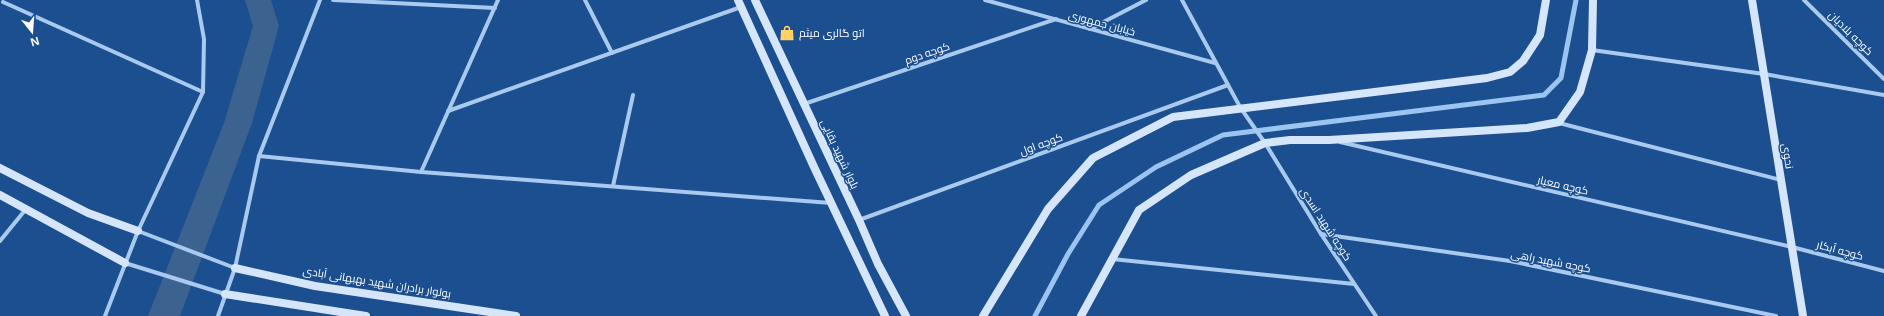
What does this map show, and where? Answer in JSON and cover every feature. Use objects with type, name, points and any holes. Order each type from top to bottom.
[{"type":"main road","name":"بلوار شهید بقایی","points":[[755,0],[859,220],[878,264],[906,316]]},
{"type":"main road","points":[[983,316],[1048,209],[1093,158],[1173,117],[1240,107],[1487,78],[1510,72],[1523,61],[1540,35],[1546,0]]},
{"type":"main road","points":[[1082,316],[1111,259],[1139,210],[1191,175],[1264,142],[1290,140],[1330,140],[1527,128],[1559,122],[1580,92],[1592,50],[1593,0]]},
{"type":"main road","name":"نحوی","points":[[1752,0],[1803,316]]},
{"type":"main road","points":[[740,4],[831,203],[885,316]]},
{"type":"main road","points":[[0,168],[88,213],[138,231]]},
{"type":"main road","points":[[0,195],[125,263]]},
{"type":"main road","name":"بولوار برادران شهید بهبهانی آبادی","points":[[235,268],[315,286],[516,316]]},
{"type":"main road","points":[[225,294],[366,316]]},
{"type":"street","points":[[105,316],[138,231],[203,92],[204,39],[197,0]]},
{"type":"street","points":[[218,316],[235,268],[259,156],[320,0]]},
{"type":"street","points":[[333,0],[495,8]]},
{"type":"street","points":[[421,172],[498,0]]},
{"type":"street","points":[[585,0],[612,53]]},
{"type":"street","name":"خیابان جمهوری","points":[[985,0],[1215,63]]},
{"type":"street","points":[[1090,28],[1146,0]]},
{"type":"street","name":"کوچه شهید اسدی","points":[[1182,0],[1240,107],[1264,142],[1321,234],[1376,316]]},
{"type":"street","name":"کوچه بلادیان","points":[[1804,0],[1829,23],[1884,80]]},
{"type":"street","points":[[3,2],[203,92]]},
{"type":"street","points":[[448,111],[612,53],[740,4]]},
{"type":"street","name":"کوچه دوم","points":[[804,104],[1056,19]]},
{"type":"street","points":[[1592,50],[1764,74],[1884,95]]},
{"type":"street","name":"کوچه اول","points":[[859,220],[1228,84]]},
{"type":"street","points":[[613,186],[633,95]]},
{"type":"street","points":[[1559,122],[1781,180]]},
{"type":"street","name":"کوچه معیار","points":[[1330,140],[1792,247]]},
{"type":"street","points":[[259,156],[421,172],[831,203]]},
{"type":"street","points":[[0,241],[26,209]]},
{"type":"street","points":[[138,231],[235,268]]},
{"type":"street","name":"کوچه شهید راهی","points":[[1321,234],[1510,261],[1776,316]]},
{"type":"street","name":"کوچه آبکار","points":[[1792,247],[1884,271]]},
{"type":"street","points":[[1111,259],[1354,284]]},
{"type":"street","points":[[125,263],[225,294]]},
{"type":"waterway","points":[[164,316],[238,123],[266,26],[258,0]]},
{"type":"waterway","points":[[1035,316],[1068,254],[1099,205],[1156,167],[1223,135],[1544,95],[1561,78],[1576,0]]},
{"type":"place","name":"اتو گالری میثم","points":[[787,33]]}]
